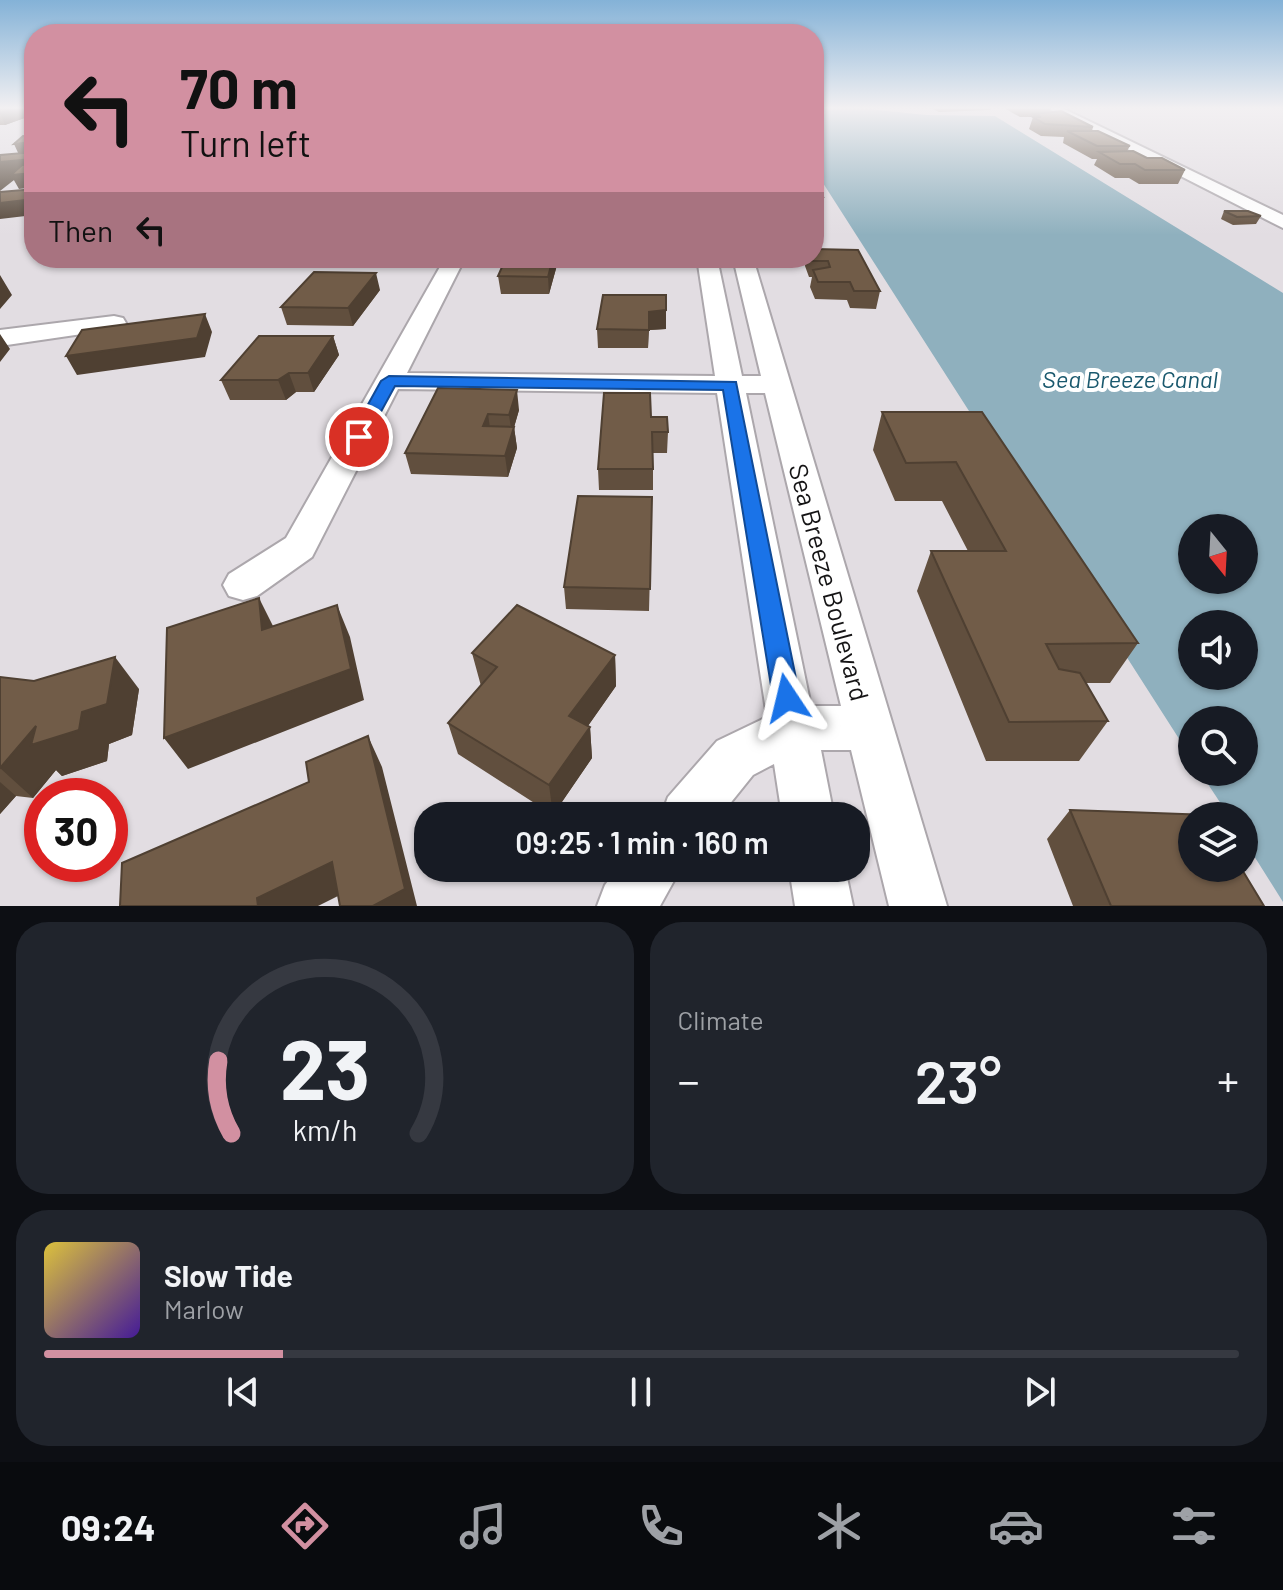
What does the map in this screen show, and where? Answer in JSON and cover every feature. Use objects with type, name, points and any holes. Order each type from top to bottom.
[{"type":"street","points":[[1138,150],[1283,222]]},
{"type":"street","points":[[1168,150],[1283,205]]},
{"type":"street","points":[[243,585],[299,547],[450,268]]},
{"type":"street","points":[[709,268],[805,802]]},
{"type":"street","name":"Sea Breeze Boulevard","points":[[746,268],[918,906]]},
{"type":"street","points":[[0,338],[114,323]]},
{"type":"street","points":[[389,381],[777,385]]},
{"type":"street","points":[[699,802],[735,758],[792,729],[870,727]]},
{"type":"street","points":[[626,906],[643,882]]},
{"type":"street","points":[[820,882],[824,906]]},
{"type":"water","name":"Sea Breeze Canal","points":[[824,150],[1051,150],[1283,293],[1283,902],[1258,862],[1258,802],[1220,802],[1209,786],[1258,786],[1258,706],[1178,706],[1178,737],[824,185]]},
{"type":"building","points":[[1133,151],[1147,158],[1162,158],[1185,170],[1145,170],[1135,164],[1120,164],[1099,152]]},
{"type":"building","points":[[24,153],[24,160],[0,162],[0,155]]},
{"type":"building","points":[[22,165],[24,174],[11,175]]},
{"type":"building","points":[[24,190],[24,200],[0,203],[0,192]]},
{"type":"building","points":[[1224,211],[1248,211],[1261,216],[1237,217]]},
{"type":"building","points":[[824,249],[858,250],[880,291],[854,291],[850,282],[818,282],[813,270],[830,267],[828,261],[824,261]]},
{"type":"building","points":[[502,268],[550,268],[548,277],[498,276]]},
{"type":"building","points":[[314,272],[376,273],[348,308],[281,307]]},
{"type":"building","points":[[603,295],[666,295],[666,310],[649,312],[649,330],[597,329]]},
{"type":"building","points":[[205,314],[197,338],[66,356],[82,330]]},
{"type":"building","points":[[259,336],[333,336],[308,373],[289,373],[278,380],[221,380]]},
{"type":"building","points":[[438,388],[517,390],[509,415],[488,414],[483,426],[514,427],[505,456],[405,453]]},
{"type":"building","points":[[604,393],[650,393],[651,417],[667,417],[668,432],[652,432],[653,469],[598,469]]},
{"type":"building","points":[[882,412],[982,412],[1138,643],[1046,644],[1059,669],[1080,673],[1108,721],[1009,722],[931,551],[1006,551],[956,462],[906,463]]},
{"type":"building","points":[[578,496],[652,497],[650,589],[564,587]]},
{"type":"building","points":[[259,598],[262,630],[337,605],[351,669],[164,738],[167,628]]},
{"type":"building","points":[[517,605],[615,655],[569,716],[590,727],[549,785],[448,723],[497,667],[472,653]]},
{"type":"building","points":[[115,657],[107,704],[82,712],[79,730],[31,745],[36,726],[0,768],[0,677],[34,681]]},
{"type":"building","points":[[368,736],[405,889],[373,906],[340,906],[332,862],[257,898],[258,906],[120,906],[121,882],[128,882],[128,860],[309,782],[306,762]]},
{"type":"building","points":[[1070,810],[1178,814],[1178,882],[1249,882],[1264,906],[1111,906]]},
{"type":"route","points":[[359,437],[389,381],[730,385],[787,698]]}]
